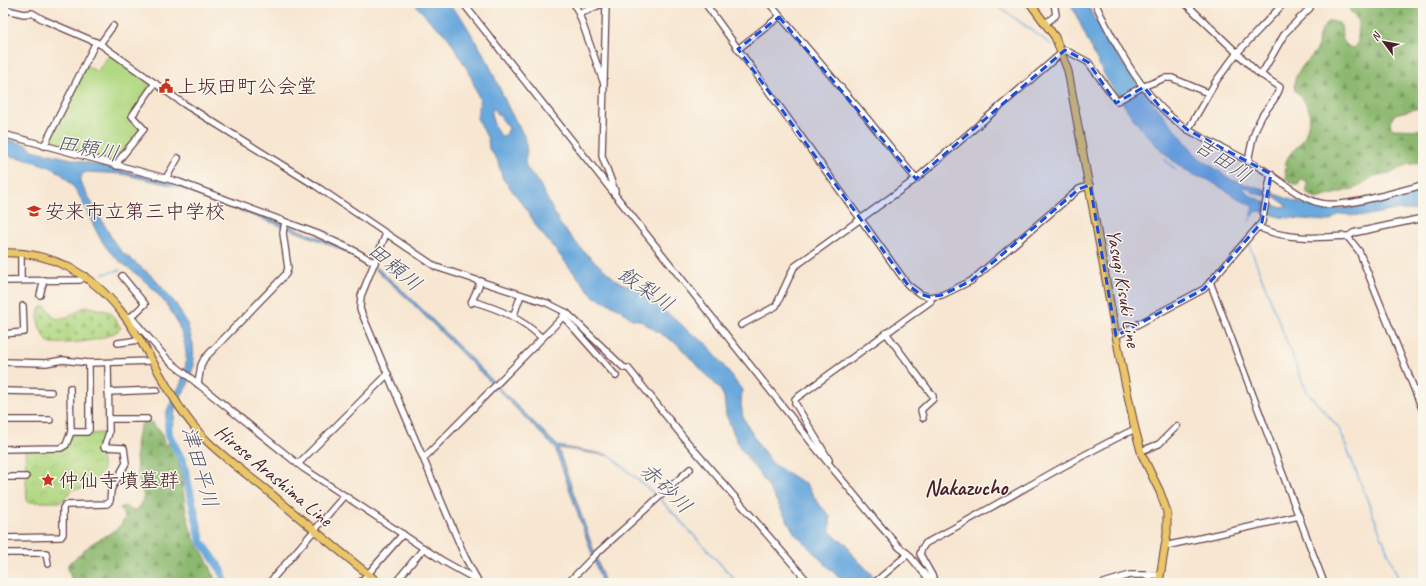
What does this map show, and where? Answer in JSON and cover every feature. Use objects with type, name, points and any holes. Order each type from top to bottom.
[{"type":"main road","name":"Yasugi Kisuki Line","points":[[1030,3],[1046,23],[1062,53],[1069,78],[1090,185],[1116,336],[1136,429],[1141,451],[1166,506],[1168,525],[1159,583]]},
{"type":"main road","name":"Hirose Arashima Line","points":[[3,253],[21,253],[38,256],[62,264],[85,276],[109,296],[128,317],[139,340],[180,407],[208,442],[379,583]]},
{"type":"street","points":[[463,3],[834,469],[899,547],[932,583]]},
{"type":"street","points":[[574,3],[604,83]]},
{"type":"street","points":[[579,14],[605,3],[602,156],[618,198]]},
{"type":"street","points":[[705,3],[908,285],[920,294],[930,297],[942,295],[971,281],[1079,189],[1090,185]]},
{"type":"street","points":[[770,3],[779,17],[866,117],[916,179]]},
{"type":"street","points":[[1046,23],[1056,15],[1054,3]]},
{"type":"street","points":[[1096,3],[1124,58],[1142,87],[1160,107],[1188,130],[1271,174],[1309,200],[1330,204],[1348,202],[1423,185]]},
{"type":"street","points":[[1184,3],[1261,75],[1280,88],[1275,100],[1268,107],[1255,130],[1248,162]]},
{"type":"street","points":[[1188,130],[1208,93],[1237,53],[1284,3]]},
{"type":"street","points":[[1261,75],[1284,33],[1310,8],[1309,3]]},
{"type":"street","points":[[3,9],[24,14],[32,13],[44,20],[98,43],[154,83],[282,166],[316,186],[436,266],[547,303],[577,320],[624,368],[628,368],[684,437],[809,583]]},
{"type":"street","points":[[738,49],[779,17]]},
{"type":"street","points":[[44,146],[98,43],[113,26]]},
{"type":"street","points":[[741,325],[775,307],[794,267],[916,179],[1062,53],[1068,50],[1088,62],[1114,100],[1119,101],[1142,87],[1160,79],[1172,78],[1208,93]]},
{"type":"street","points":[[117,166],[119,160],[144,129],[132,116],[154,83]]},
{"type":"street","points":[[3,134],[166,178],[225,198],[284,224],[337,242],[374,264]]},
{"type":"street","points":[[166,178],[178,158]]},
{"type":"street","points":[[1116,336],[1202,290],[1210,282],[1260,225],[1271,174]]},
{"type":"street","points":[[1260,225],[1296,236],[1348,237],[1352,233],[1423,218]]},
{"type":"street","points":[[198,384],[201,364],[204,359],[286,274],[288,268],[284,224]]},
{"type":"street","points":[[386,234],[361,296],[360,309],[466,557],[478,581]]},
{"type":"street","points":[[1348,237],[1359,251],[1423,411]]},
{"type":"street","points":[[21,253],[21,280]]},
{"type":"street","points":[[3,281],[80,280],[85,276]]},
{"type":"street","points":[[122,276],[145,304],[128,317],[166,358],[181,371],[298,464],[344,496],[478,581]]},
{"type":"street","points":[[40,295],[44,280]]},
{"type":"street","points":[[481,281],[471,302],[492,306],[528,325],[542,338]]},
{"type":"street","points":[[1210,282],[1324,583]]},
{"type":"street","points":[[513,317],[521,294]]},
{"type":"street","points":[[834,469],[795,403],[795,399],[931,301],[930,297]]},
{"type":"street","points":[[3,334],[24,332],[23,306]]},
{"type":"street","points":[[424,458],[564,314]]},
{"type":"street","points":[[564,314],[616,376]]},
{"type":"street","points":[[886,333],[933,396],[933,399],[921,410],[922,418]]},
{"type":"street","points":[[118,343],[139,340]]},
{"type":"street","points":[[3,362],[46,363],[63,360],[89,363],[108,363],[152,361]]},
{"type":"street","points":[[71,432],[87,432],[89,430],[89,363]]},
{"type":"street","points":[[3,538],[61,537],[63,534],[63,508],[65,505],[110,502],[111,490],[126,461],[124,448],[104,448],[109,433],[110,419],[108,363]]},
{"type":"street","points":[[298,464],[388,374]]},
{"type":"street","points":[[3,449],[61,448],[66,445],[71,432],[70,388]]},
{"type":"street","points":[[108,392],[157,390]]},
{"type":"street","points":[[3,392],[52,392]]},
{"type":"street","points":[[110,419],[148,419]]},
{"type":"street","points":[[3,420],[50,420]]},
{"type":"street","points":[[1141,451],[1159,444],[1177,426]]},
{"type":"street","points":[[932,583],[934,579],[920,554],[926,543],[1111,441],[1136,429]]},
{"type":"street","points":[[568,583],[594,556],[690,469]]},
{"type":"street","points":[[3,477],[26,477]]},
{"type":"street","points":[[269,583],[344,496]]},
{"type":"street","points":[[1165,546],[1299,516]]},
{"type":"street","points":[[360,583],[403,534]]},
{"type":"street","points":[[395,583],[424,548]]},
{"type":"street","points":[[3,553],[46,553],[48,564]]},
{"type":"street","points":[[874,583],[906,555]]},
{"type":"street","points":[[1149,583],[1150,575]]},
{"type":"street","points":[[1104,583],[1123,577],[1160,575]]},
{"type":"street","points":[[471,583],[478,581]]},
{"type":"highlighted area","points":[[779,17],[916,179],[1065,50],[1088,62],[1116,103],[1144,87],[1160,107],[1188,130],[1271,174],[1262,222],[1204,289],[1116,336],[1090,185],[1079,189],[971,281],[942,295],[930,297],[920,294],[908,285],[738,49]]},
{"type":"green space","points":[[1348,3],[1423,3],[1423,107],[1395,114],[1390,122],[1393,129],[1423,130],[1423,162],[1406,165],[1393,172],[1374,176],[1356,188],[1316,199],[1307,193],[1307,181],[1301,179],[1298,185],[1290,182],[1286,178],[1286,161],[1304,137],[1310,116],[1309,109],[1295,90],[1294,84],[1295,78],[1301,68],[1317,49],[1320,34],[1329,21],[1339,23],[1344,42],[1350,49],[1354,48],[1358,42],[1358,20],[1351,13]]},
{"type":"green space","points":[[110,54],[152,85],[130,116],[142,130],[116,161],[57,146],[52,144],[50,139],[86,65],[97,72]]},
{"type":"green space","points":[[45,306],[56,319],[67,317],[86,306],[110,312],[121,328],[114,333],[97,339],[66,343],[49,343],[41,331],[38,320],[39,309]]},
{"type":"green space","points":[[144,421],[153,423],[156,428],[160,430],[165,446],[170,441],[175,451],[191,530],[215,580],[210,583],[73,583],[68,569],[68,564],[90,545],[114,531],[122,523],[125,518],[120,508],[124,506],[134,511],[139,508],[144,498],[138,479],[136,448],[138,433]]},
{"type":"green space","points":[[104,433],[100,449],[103,470],[91,488],[73,489],[61,502],[27,502],[25,450],[61,449],[72,435]]},
{"type":"water","points":[[414,3],[447,3],[461,17],[486,58],[509,109],[524,136],[527,151],[525,162],[527,168],[538,181],[560,224],[584,252],[616,280],[651,297],[656,305],[708,345],[742,390],[741,404],[743,417],[758,444],[773,464],[807,485],[818,503],[830,516],[830,531],[839,540],[847,544],[851,553],[876,579],[871,583],[844,583],[795,534],[768,486],[739,446],[726,415],[724,397],[720,389],[676,343],[639,320],[632,319],[618,308],[593,296],[539,230],[525,207],[503,179],[497,159],[489,149],[488,139],[477,118],[480,101],[470,74],[448,37],[431,22]],"holes":[[[493,108],[509,128],[506,135],[502,136],[499,134],[492,119]]]},
{"type":"water","points":[[1070,3],[1087,3],[1094,18],[1104,30],[1111,47],[1140,87],[1120,99],[1105,76]]},
{"type":"water","points":[[1141,88],[1198,157],[1232,180],[1267,191],[1266,196],[1254,193],[1246,187],[1243,188],[1251,196],[1265,202],[1263,212],[1257,211],[1253,216],[1251,215],[1253,210],[1252,206],[1208,180],[1188,172],[1160,149],[1134,120],[1121,100]]},
{"type":"water","points":[[3,138],[27,145],[33,150],[178,184],[331,242],[372,264],[371,266],[346,252],[321,241],[174,186],[123,174],[87,172],[82,174],[80,182],[114,242],[122,252],[153,277],[176,304],[187,324],[193,344],[194,365],[188,384],[175,409],[174,421],[169,433],[166,426],[166,414],[185,369],[186,353],[180,330],[169,308],[153,289],[109,251],[100,238],[81,198],[68,180],[56,170],[49,167],[24,159],[3,155]]},
{"type":"water","points":[[1268,191],[1305,205],[1339,209],[1363,206],[1423,191],[1423,207],[1416,210],[1395,210],[1364,216],[1339,214],[1330,221],[1280,217],[1264,212],[1266,202],[1279,207],[1288,206],[1276,198],[1267,196]]},
{"type":"water","points":[[376,267],[410,297],[495,383],[493,385],[408,299],[375,269]]},
{"type":"water","points":[[496,385],[558,446],[610,455],[558,448],[605,583],[602,583],[555,448],[494,387]]},
{"type":"waterway","points":[[994,3],[1052,45]]},
{"type":"waterway","points":[[3,6],[27,11]]},
{"type":"waterway","points":[[1164,159],[1175,169]]},
{"type":"waterway","points":[[1249,221],[1253,213]]},
{"type":"waterway","points":[[1248,242],[1302,381],[1308,393],[1339,428],[1400,583]]},
{"type":"waterway","points":[[103,274],[120,270]]},
{"type":"waterway","points":[[93,277],[98,276]]},
{"type":"waterway","name":"津田平川","points":[[168,422],[169,435],[183,462],[201,541],[222,571],[224,583]]},
{"type":"waterway","name":"赤砂川","points":[[609,455],[658,497]]},
{"type":"waterway","name":"赤砂川","points":[[660,499],[738,583]]},
{"type":"place","name":"上坂田町公会堂","points":[[166,86]]},
{"type":"place","name":"安来市立第三中学校","points":[[34,211]]},
{"type":"place","name":"仲仙寺墳墓群","points":[[48,480]]},
{"type":"district","name":"Nakazucho","points":[[966,487]]},
{"type":"water label","name":"田頼川","points":[[88,148]]},
{"type":"water label","name":"吉田川","points":[[1223,160]]},
{"type":"water label","name":"田頼川","points":[[395,267]]},
{"type":"water label","name":"飯梨川","points":[[646,289]]}]
